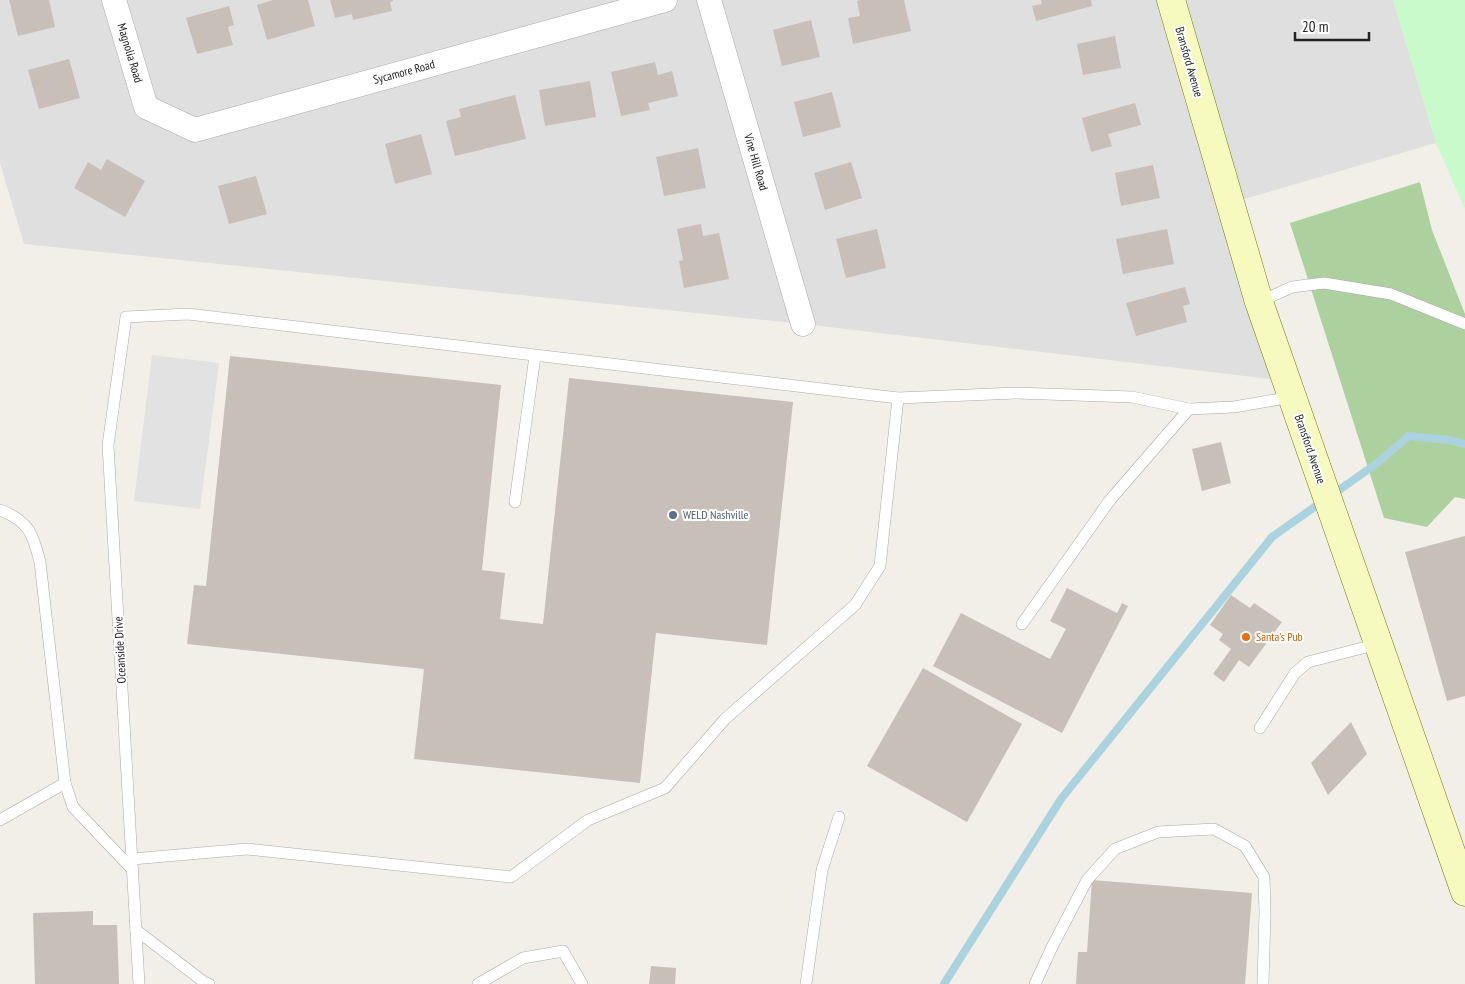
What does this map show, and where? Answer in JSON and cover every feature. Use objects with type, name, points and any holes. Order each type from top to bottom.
[{"type":"main road","name":"Bransford Avenue","points":[[1171,0],[1259,302],[1465,892]]},
{"type":"street","name":"Magnolia Road","points":[[114,0],[146,107]]},
{"type":"street","name":"Sycamore Road","points":[[146,107],[195,130],[665,0]]},
{"type":"street","name":"Vine Hill Road","points":[[708,0],[803,324]]},
{"type":"lane","points":[[1259,302],[1292,287],[1324,283],[1391,294],[1465,324]]},
{"type":"lane","name":"Oceanside Drive","points":[[139,984],[108,445],[126,317],[188,314],[535,356]]},
{"type":"lane","points":[[515,502],[535,356],[898,398],[1016,392],[1132,397],[1189,408],[1234,407],[1292,397]]},
{"type":"lane","points":[[0,510],[25,524],[34,538],[40,562],[65,784],[73,807],[132,865],[247,850],[511,877],[588,820],[665,788],[724,719],[855,605],[880,566],[898,398]]},
{"type":"lane","points":[[1022,624],[1110,500],[1189,408]]},
{"type":"lane","points":[[1260,728],[1295,673],[1308,662],[1378,644]]},
{"type":"lane","points":[[0,820],[65,784]]},
{"type":"lane","points":[[806,984],[822,870],[839,817]]},
{"type":"lane","points":[[1035,984],[1087,880],[1115,849],[1158,832],[1214,829],[1245,846],[1264,877],[1265,921],[1262,984]]},
{"type":"lane","points":[[136,930],[209,984]]},
{"type":"lane","points":[[478,984],[523,958],[563,951],[582,984]]},
{"type":"shaded area","points":[[0,0],[1393,0],[1436,143],[1231,203],[1287,381],[803,324],[24,244],[0,163]]},
{"type":"shaded area","points":[[152,355],[219,363],[200,509],[134,501]]},
{"type":"green space","points":[[1393,0],[1465,0],[1465,209],[1436,143]]},
{"type":"green space","points":[[1420,182],[1432,230],[1465,314],[1465,499],[1455,497],[1427,527],[1384,518],[1290,223]]},
{"type":"building","points":[[9,0],[49,0],[55,27],[18,36]]},
{"type":"building","points":[[273,0],[308,0],[315,26],[267,40],[257,5]]},
{"type":"building","points":[[330,0],[393,1],[390,2],[392,11],[353,20],[352,14],[335,18]]},
{"type":"building","points":[[904,0],[911,31],[853,44],[848,18],[860,16],[857,1]]},
{"type":"building","points":[[1041,0],[1091,0],[1092,6],[1036,21],[1032,6],[1042,4]]},
{"type":"building","points":[[229,6],[234,25],[228,27],[233,45],[197,54],[186,18]]},
{"type":"building","points":[[811,20],[820,57],[782,66],[773,30]]},
{"type":"building","points":[[1115,36],[1121,68],[1083,75],[1077,44]]},
{"type":"building","points":[[69,59],[80,98],[39,109],[28,70]]},
{"type":"building","points":[[655,62],[658,75],[672,71],[678,96],[648,103],[650,110],[621,116],[611,72]]},
{"type":"building","points":[[590,81],[596,117],[545,126],[539,90]]},
{"type":"building","points":[[832,92],[841,127],[803,137],[794,102]]},
{"type":"building","points":[[515,95],[526,139],[455,156],[446,121],[461,117],[459,109]]},
{"type":"building","points":[[1135,103],[1141,125],[1108,134],[1112,146],[1091,152],[1082,118]]},
{"type":"building","points":[[421,134],[432,174],[395,184],[385,144]]},
{"type":"building","points":[[698,148],[706,188],[664,196],[656,157]]},
{"type":"building","points":[[107,159],[145,181],[125,217],[74,188],[88,162],[101,170]]},
{"type":"building","points":[[851,162],[862,198],[825,210],[814,173]]},
{"type":"building","points":[[1153,165],[1160,198],[1121,206],[1115,173]]},
{"type":"building","points":[[256,176],[267,214],[229,224],[218,186]]},
{"type":"building","points":[[701,224],[703,236],[719,233],[729,279],[684,288],[679,261],[683,260],[677,229]]},
{"type":"building","points":[[877,229],[886,268],[846,278],[836,239]]},
{"type":"building","points":[[1167,229],[1174,264],[1123,274],[1116,239]]},
{"type":"building","points":[[1185,287],[1190,304],[1183,306],[1187,322],[1136,336],[1126,303]]},
{"type":"building","points":[[230,356],[501,385],[482,570],[505,573],[500,619],[543,624],[569,378],[793,402],[767,645],[656,633],[640,783],[414,759],[424,669],[187,644],[194,585],[206,586]]},
{"type":"building","points":[[1221,442],[1231,483],[1202,491],[1192,449]]},
{"type":"building","points":[[1465,536],[1465,696],[1447,701],[1405,552]]},
{"type":"building","points":[[1067,588],[1117,613],[1122,603],[1128,606],[1062,733],[933,666],[961,613],[1050,659],[1066,629],[1050,621]]},
{"type":"building","name":"Santa's Pub","points":[[1231,595],[1250,608],[1254,603],[1282,622],[1249,667],[1239,660],[1224,682],[1213,674],[1231,649],[1219,640],[1223,634],[1210,625]]},
{"type":"building","points":[[923,668],[1022,724],[967,822],[867,766]]},
{"type":"building","points":[[1351,722],[1367,754],[1328,795],[1311,763]]},
{"type":"building","points":[[1092,880],[1252,893],[1245,984],[1076,984],[1078,952],[1087,952]]},
{"type":"building","points":[[93,911],[93,925],[117,925],[119,984],[35,984],[33,913]]},
{"type":"building","points":[[651,966],[676,968],[675,984],[649,984]]},
{"type":"waterway","points":[[1332,495],[1376,464],[1409,436],[1449,440],[1465,444]]},
{"type":"waterway","points":[[944,984],[1061,799],[1272,537],[1323,501]]},
{"type":"place","name":"WELD Nashville","points":[[673,515]]},
{"type":"place","name":"Santa's Pub","points":[[1246,637]]}]
